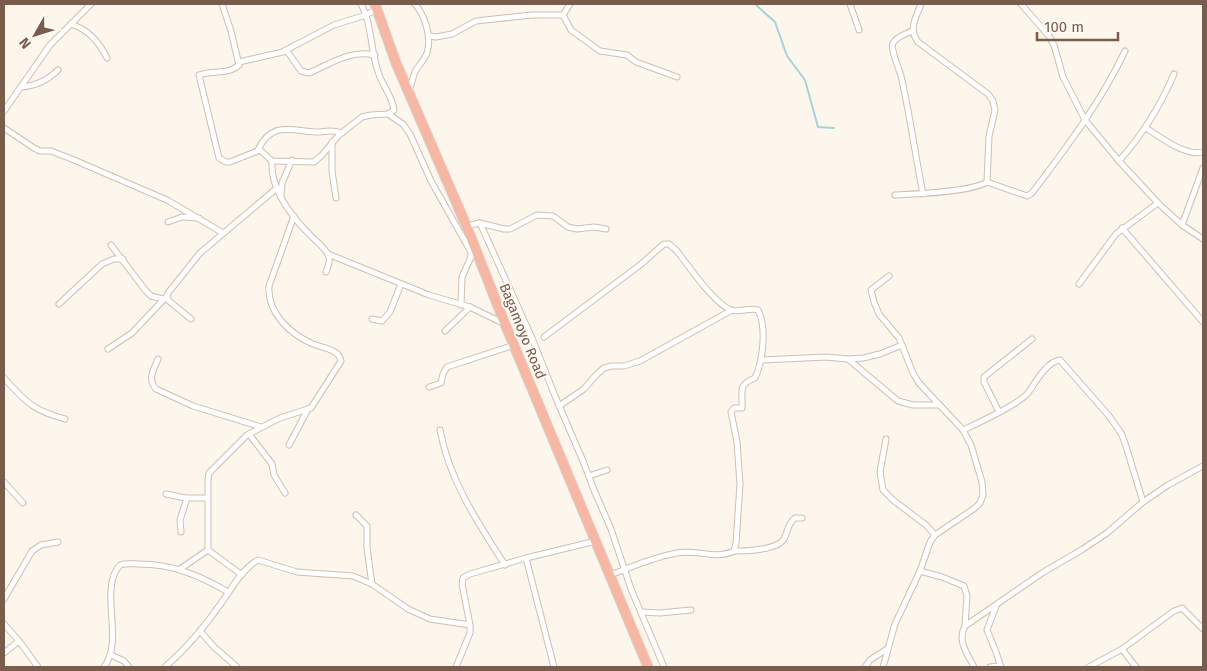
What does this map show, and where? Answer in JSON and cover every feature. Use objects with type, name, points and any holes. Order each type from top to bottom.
[{"type":"highway","name":"Bagamoyo Road","points":[[376,6],[409,93],[648,667]]},
{"type":"street","points":[[4,110],[50,45],[91,4]]},
{"type":"street","points":[[222,4],[239,65],[234,69],[202,73],[199,77],[219,158],[230,162],[258,150],[263,140],[274,130],[319,132],[332,130],[342,132]]},
{"type":"street","points":[[258,150],[262,151],[272,161],[314,162],[342,132],[366,115],[388,114],[392,112],[394,107],[379,75],[366,15],[361,4]]},
{"type":"street","points":[[409,93],[416,70],[427,53],[429,36],[415,4]]},
{"type":"street","points":[[563,16],[570,4]]},
{"type":"street","points":[[850,4],[859,30]]},
{"type":"street","points":[[920,4],[912,31],[918,42],[977,85],[994,101],[995,110],[989,136],[987,182]]},
{"type":"street","points":[[1021,4],[1054,44],[1063,77],[1085,120],[1119,161],[1158,203],[1182,225],[1203,239]]},
{"type":"street","points":[[239,62],[284,51],[334,25],[366,15],[376,6]]},
{"type":"street","points":[[429,36],[436,37],[452,34],[476,21],[541,15],[563,16]]},
{"type":"street","points":[[563,16],[570,30],[600,51],[627,55],[642,64],[677,77]]},
{"type":"street","points":[[71,24],[93,36],[107,58]]},
{"type":"street","points":[[912,31],[892,43],[891,49],[898,65],[909,112],[923,194]]},
{"type":"street","points":[[284,51],[288,52],[301,71],[309,73],[344,57],[365,52],[375,54]]},
{"type":"street","points":[[896,195],[923,194],[976,187],[987,182],[1027,196],[1030,195],[1106,89],[1125,51]]},
{"type":"street","points":[[21,87],[31,86],[46,80],[58,70]]},
{"type":"street","points":[[1119,161],[1146,128],[1166,96],[1174,74]]},
{"type":"street","points":[[4,99],[10,101]]},
{"type":"street","points":[[388,114],[403,124],[410,134],[434,187],[471,252],[471,257],[462,277],[461,305]]},
{"type":"street","points":[[4,128],[40,151],[51,151],[167,200],[223,233]]},
{"type":"street","points":[[1146,128],[1189,153],[1197,154],[1203,152]]},
{"type":"street","points":[[332,142],[332,176],[336,198]]},
{"type":"street","points":[[281,196],[282,183],[292,160]]},
{"type":"street","points":[[272,161],[272,177],[281,196],[294,216],[328,254],[429,295],[470,307],[505,324]]},
{"type":"street","points":[[1182,225],[1203,168]]},
{"type":"street","points":[[108,348],[132,333],[165,298],[191,263],[223,233],[277,188]]},
{"type":"street","points":[[1079,284],[1122,228],[1141,217],[1158,203]]},
{"type":"street","points":[[466,226],[480,223],[510,229],[537,215],[553,216],[568,227],[606,229]]},
{"type":"street","points":[[208,550],[208,480],[211,471],[249,434],[261,427],[313,406],[340,364],[341,358],[339,355],[296,335],[276,315],[268,296],[269,286],[294,216]]},
{"type":"street","points":[[168,222],[182,217],[200,218]]},
{"type":"street","points":[[480,223],[534,343],[611,529],[624,570],[664,667]]},
{"type":"street","points":[[1122,228],[1203,322]]},
{"type":"street","points":[[544,337],[640,265],[664,244],[673,247],[723,306],[732,310],[751,308],[758,310],[762,328],[762,360],[755,378],[748,380],[742,387],[742,408],[734,408],[731,412],[737,442],[740,484],[734,551]]},
{"type":"street","points":[[111,245],[151,296],[165,298],[191,319]]},
{"type":"street","points":[[326,272],[330,260],[328,254]]},
{"type":"street","points":[[59,304],[108,260],[122,259]]},
{"type":"street","points":[[884,667],[895,624],[920,571],[930,542],[935,535],[975,508],[983,495],[977,463],[971,445],[963,430],[919,383],[899,338],[880,314],[874,302],[871,290],[889,276]]},
{"type":"street","points":[[372,319],[382,321],[388,316],[401,284]]},
{"type":"street","points":[[534,343],[619,285]]},
{"type":"street","points":[[445,331],[470,307]]},
{"type":"street","points":[[559,406],[584,389],[604,368],[624,366],[640,361],[732,310]]},
{"type":"street","points":[[999,412],[984,382],[984,377],[988,372],[1032,340]]},
{"type":"street","points":[[429,387],[441,383],[442,374],[447,367],[514,345]]},
{"type":"street","points":[[762,360],[826,357],[863,358],[880,354],[902,345]]},
{"type":"street","points":[[158,359],[151,378],[152,384],[159,391],[193,406],[261,427]]},
{"type":"street","points":[[848,359],[898,401],[913,404],[940,405]]},
{"type":"street","points":[[963,430],[999,412],[1027,394],[1034,381],[1052,363],[1060,360],[1116,426],[1125,443],[1143,502]]},
{"type":"street","points":[[4,378],[31,406],[50,415],[65,419]]},
{"type":"street","points":[[289,445],[308,409]]},
{"type":"street","points":[[440,430],[448,462],[462,492],[504,564]]},
{"type":"street","points":[[249,434],[272,464],[274,475],[285,494]]},
{"type":"street","points":[[886,439],[880,472],[883,490],[926,525],[935,535]]},
{"type":"street","points":[[965,626],[1042,573],[1083,549],[1168,485],[1203,466]]},
{"type":"street","points":[[589,476],[607,470]]},
{"type":"street","points":[[4,482],[23,503]]},
{"type":"street","points":[[166,494],[187,498],[208,498]]},
{"type":"street","points":[[181,532],[180,520],[187,498]]},
{"type":"street","points":[[356,514],[367,526],[367,548],[372,584]]},
{"type":"street","points":[[610,575],[655,558],[678,552],[722,555],[734,551],[753,550],[780,544],[791,521],[795,518],[802,518]]},
{"type":"street","points":[[456,667],[468,640],[470,625],[462,580],[470,574],[504,564],[596,541]]},
{"type":"street","points":[[4,599],[32,551],[41,544],[58,542]]},
{"type":"street","points":[[180,569],[208,550]]},
{"type":"street","points":[[208,550],[242,575]]},
{"type":"street","points":[[526,558],[554,667]]},
{"type":"street","points":[[165,667],[200,631],[242,575],[255,561],[261,560],[297,572],[353,576],[372,584],[408,609],[430,619],[470,625]]},
{"type":"street","points":[[104,667],[111,655],[112,587],[116,570],[120,566],[124,564],[146,564],[180,569],[201,577],[228,592]]},
{"type":"street","points":[[920,571],[964,586],[967,596],[965,626],[961,634],[962,642],[974,667]]},
{"type":"street","points":[[990,667],[1001,667],[987,630],[996,606]]},
{"type":"street","points":[[1089,667],[1122,649],[1174,611],[1182,608],[1203,629]]},
{"type":"street","points":[[642,612],[660,613],[692,610]]},
{"type":"street","points":[[4,624],[38,667]]},
{"type":"street","points":[[200,631],[214,647],[237,667]]},
{"type":"street","points":[[4,654],[19,641]]},
{"type":"street","points":[[865,667],[870,660],[888,649]]},
{"type":"street","points":[[1122,649],[1136,667]]},
{"type":"street","points":[[111,655],[124,661],[129,667]]},
{"type":"waterway","points":[[755,4],[775,22],[787,56],[805,80],[818,127],[834,128]]}]
